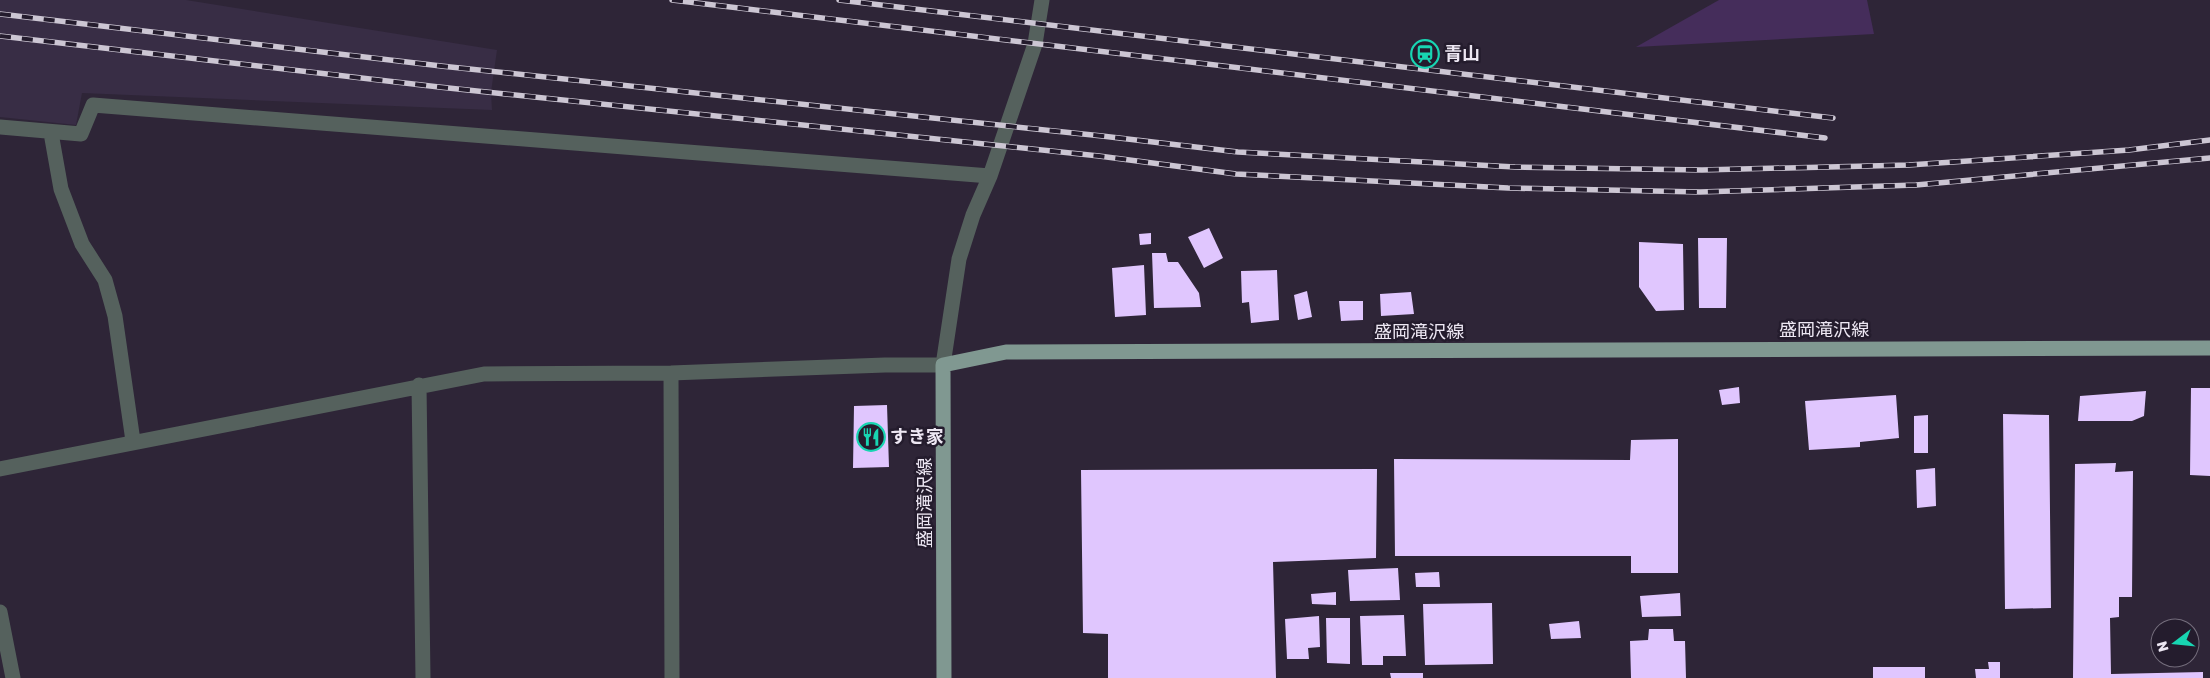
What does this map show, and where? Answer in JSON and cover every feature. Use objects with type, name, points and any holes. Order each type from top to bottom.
[{"type":"main road","name":"盛岡滝沢線","points":[[944,678],[943,365],[1006,352],[2210,348]]},
{"type":"street","points":[[0,469],[418,385],[484,374],[671,373],[885,365],[943,365],[960,259],[973,215],[990,176],[1035,44],[1042,0]]},
{"type":"street","points":[[0,127],[51,133],[80,134],[93,105],[990,176]]},
{"type":"street","points":[[51,133],[61,189],[82,244],[104,280],[115,316],[133,441]]},
{"type":"street","points":[[671,373],[672,678]]},
{"type":"street","points":[[418,385],[423,678]]},
{"type":"street","points":[[0,612],[13,678]]},
{"type":"shaded area","points":[[0,0],[186,0],[497,50],[491,92],[492,110],[82,93],[76,125],[0,117]]},
{"type":"shaded area","points":[[1719,0],[1867,0],[1874,34],[1636,47]]},
{"type":"building","points":[[1209,228],[1223,258],[1204,268],[1188,237]]},
{"type":"building","points":[[1151,233],[1151,244],[1140,245],[1139,234]]},
{"type":"building","points":[[1698,238],[1727,238],[1726,308],[1699,308]]},
{"type":"building","points":[[1639,242],[1683,244],[1684,310],[1656,311],[1639,287]]},
{"type":"building","points":[[1152,253],[1166,253],[1168,262],[1178,262],[1199,293],[1201,307],[1154,308]]},
{"type":"building","points":[[1144,265],[1146,315],[1115,317],[1112,268]]},
{"type":"building","points":[[1277,270],[1279,320],[1251,323],[1249,302],[1242,303],[1241,271]]},
{"type":"building","points":[[1307,291],[1312,317],[1298,320],[1294,295]]},
{"type":"building","points":[[1411,292],[1414,314],[1381,316],[1380,294]]},
{"type":"building","points":[[1339,301],[1363,301],[1363,320],[1341,321]]},
{"type":"building","points":[[1739,387],[1740,403],[1722,405],[1719,390]]},
{"type":"building","points":[[2191,388],[2210,388],[2210,476],[2190,475]]},
{"type":"building","points":[[2146,391],[2144,416],[2132,421],[2078,421],[2080,396]]},
{"type":"building","points":[[1896,395],[1899,438],[1860,442],[1860,447],[1809,450],[1805,401]]},
{"type":"building","name":"すき家","points":[[887,405],[889,467],[853,468],[854,406]]},
{"type":"building","points":[[2003,414],[2049,415],[2051,608],[2005,609]]},
{"type":"building","points":[[1928,415],[1928,453],[1914,453],[1914,416]]},
{"type":"building","points":[[1678,439],[1678,573],[1631,573],[1631,556],[1395,556],[1394,459],[1630,460],[1631,440]]},
{"type":"building","points":[[2116,463],[2115,472],[2133,471],[2132,597],[2119,597],[2119,617],[2110,618],[2111,674],[2203,672],[2203,678],[2073,678],[2075,464]]},
{"type":"building","points":[[1935,468],[1936,506],[1917,508],[1916,470]]},
{"type":"building","points":[[1377,469],[1376,558],[1273,562],[1276,678],[1108,678],[1108,634],[1083,633],[1081,470]]},
{"type":"building","points":[[1398,568],[1400,600],[1350,601],[1348,570]]},
{"type":"building","points":[[1439,572],[1440,587],[1416,587],[1415,573]]},
{"type":"building","points":[[1336,592],[1336,605],[1312,604],[1311,594]]},
{"type":"building","points":[[1680,593],[1681,616],[1642,617],[1640,596]]},
{"type":"building","points":[[1492,603],[1493,664],[1425,665],[1423,604]]},
{"type":"building","points":[[1404,615],[1406,656],[1383,656],[1383,665],[1362,665],[1360,616]]},
{"type":"building","points":[[1319,616],[1320,647],[1308,648],[1309,659],[1287,659],[1285,619]]},
{"type":"building","points":[[1326,618],[1350,618],[1350,664],[1327,663]]},
{"type":"building","points":[[1579,621],[1581,638],[1551,639],[1549,624]]},
{"type":"building","points":[[1649,629],[1673,629],[1674,641],[1685,641],[1686,678],[1631,678],[1630,641],[1648,640]]},
{"type":"building","points":[[1988,662],[2000,662],[2000,678],[1976,678],[1975,669],[1989,669]]},
{"type":"building","points":[[1873,667],[1925,667],[1925,678],[1873,678]]},
{"type":"building","points":[[1390,673],[1423,673],[1423,678],[1391,678]]},
{"type":"railway","points":[[672,0],[1825,138]]},
{"type":"railway","points":[[839,0],[1833,118]]},
{"type":"railway","points":[[0,14],[441,66],[1238,152],[1515,167],[1702,170],[1909,165],[2129,150],[2210,140]]},
{"type":"railway","points":[[0,36],[439,87],[1099,156],[1236,174],[1508,188],[1700,192],[1916,185],[2210,158]]},
{"type":"place","name":"青山","points":[[1425,54]]},
{"type":"place","name":"すき家","points":[[871,437]]}]
